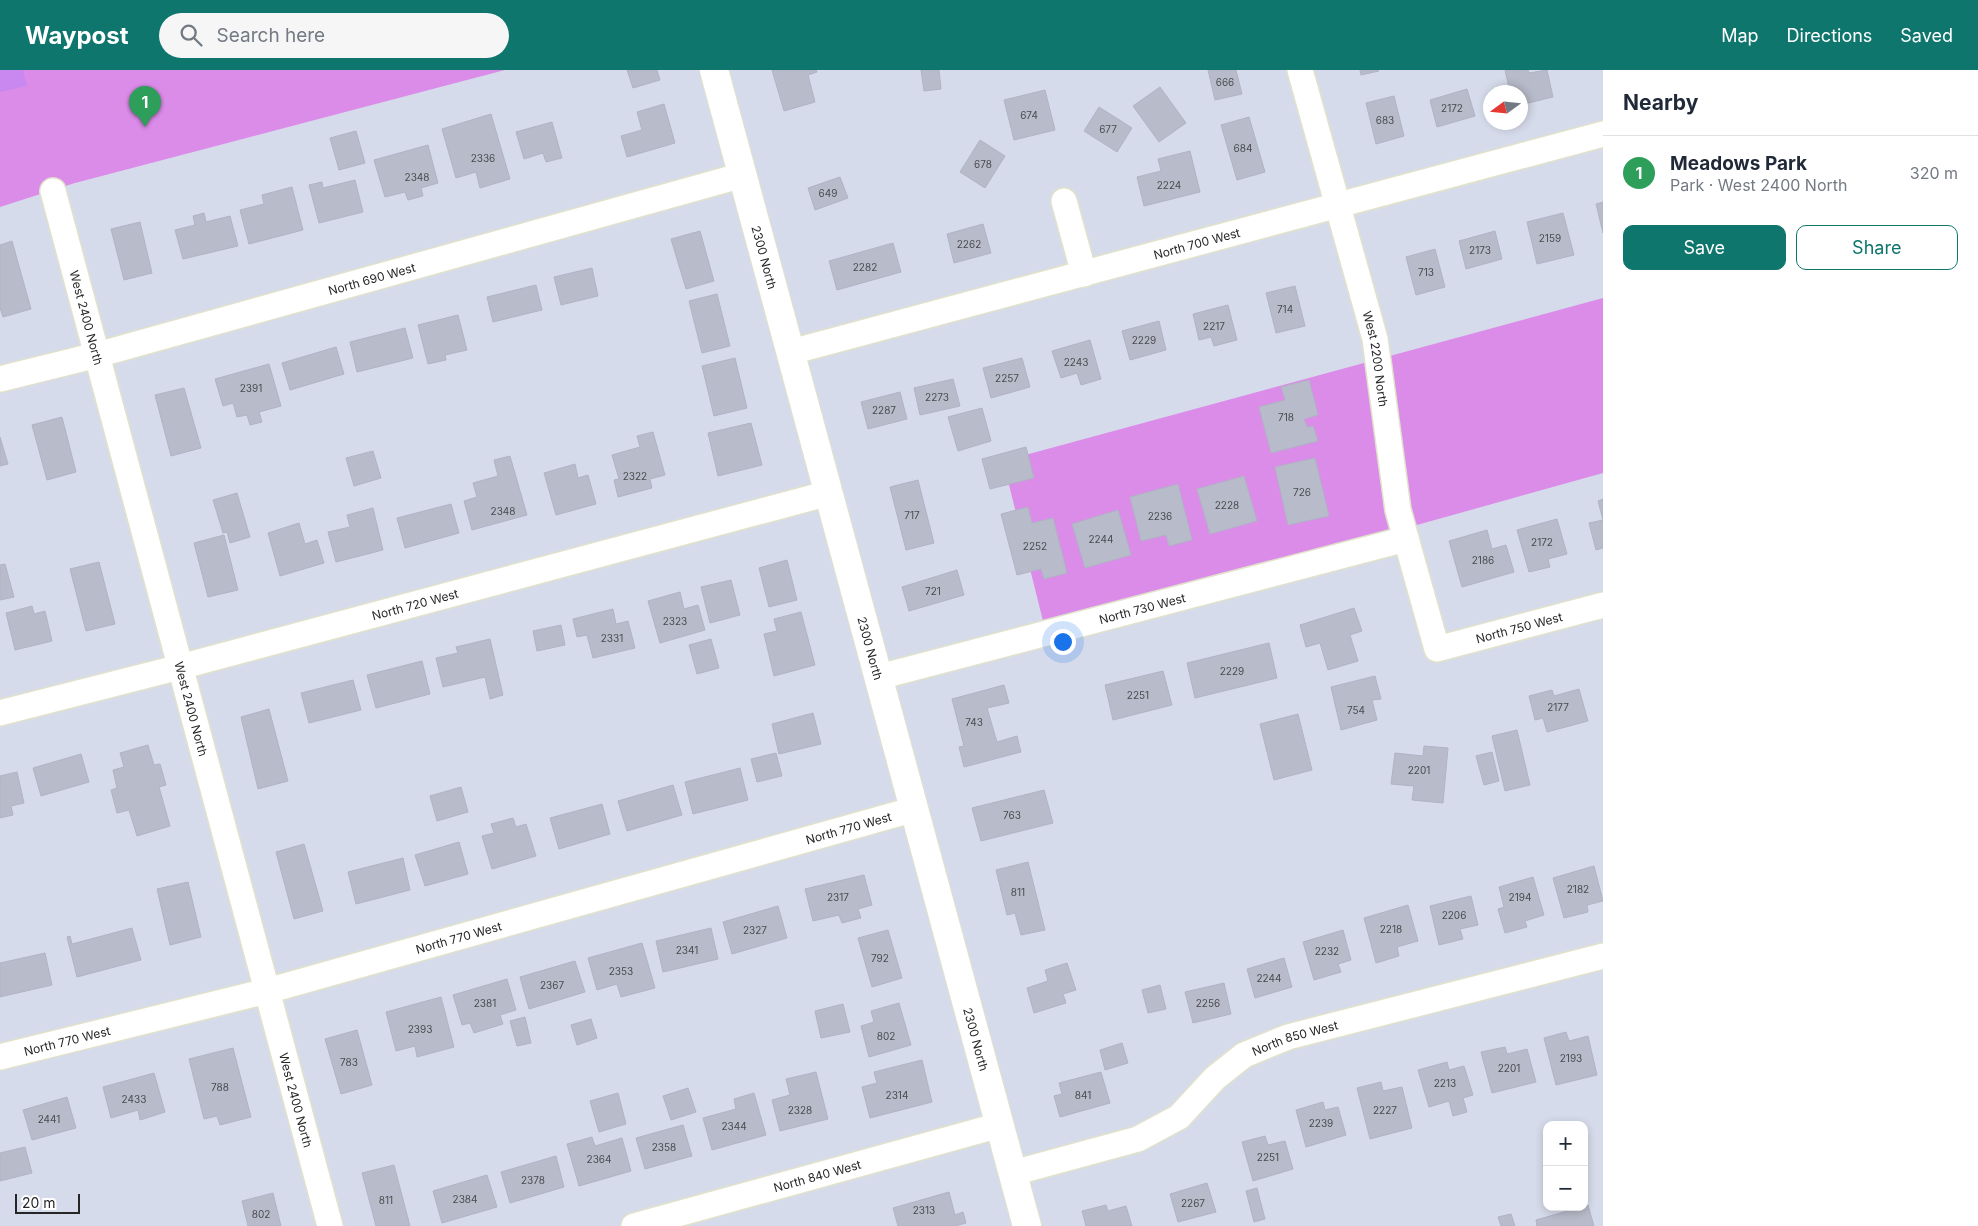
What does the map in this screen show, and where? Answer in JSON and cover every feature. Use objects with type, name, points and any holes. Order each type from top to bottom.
[{"type":"street","name":"2300 North","points":[[714,70],[1028,1226]]},
{"type":"street","name":"West 2200 North","points":[[1300,70],[1375,340],[1398,510],[1437,649]]},
{"type":"street","name":"North 700 West","points":[[791,352],[1603,134]]},
{"type":"street","name":"North 690 West","points":[[0,379],[97,355],[743,175]]},
{"type":"street","name":"West 2400 North","points":[[53,191],[330,1226]]},
{"type":"street","points":[[1064,201],[1084,274]]},
{"type":"street","name":"North 720 West","points":[[0,713],[180,667],[829,493]]},
{"type":"street","name":"North 730 West","points":[[879,677],[1406,539]]},
{"type":"street","name":"North 750 West","points":[[1437,649],[1603,605]]},
{"type":"street","name":"North 770 West","points":[[0,1056],[267,991],[915,809]]},
{"type":"street","name":"North 850 West","points":[[1013,1173],[1138,1139],[1179,1117],[1215,1078],[1244,1055],[1288,1037],[1603,956]]},
{"type":"street","name":"North 840 West","points":[[634,1226],[1000,1125]]},
{"type":"shaded area","points":[[0,70],[505,70],[75,183],[0,207]]},
{"type":"shaded area","points":[[0,70],[23,70],[27,86],[0,92]]},
{"type":"shaded area","points":[[1603,298],[1603,473],[1045,629],[1003,461]]},
{"type":"building","points":[[627,70],[657,70],[660,80],[633,88]]},
{"type":"building","points":[[772,70],[816,70],[817,72],[808,75],[815,102],[784,111]]},
{"type":"building","points":[[921,70],[939,70],[941,89],[924,91]]},
{"type":"building","points":[[1208,70],[1236,70],[1242,94],[1215,100]]},
{"type":"building","points":[[1360,70],[1378,70],[1379,71],[1361,75]]},
{"type":"building","points":[[1505,70],[1528,70],[1529,73],[1547,70],[1553,97],[1528,103],[1528,85],[1508,85]]},
{"type":"building","points":[[1160,87],[1186,123],[1159,142],[1133,106]]},
{"type":"building","points":[[1467,89],[1475,116],[1437,127],[1430,100]]},
{"type":"building","points":[[1045,90],[1055,130],[1014,140],[1004,100]]},
{"type":"building","points":[[1394,96],[1404,136],[1376,144],[1366,103]]},
{"type":"building","points":[[664,104],[675,143],[627,157],[621,136],[642,130],[637,112]]},
{"type":"building","points":[[1099,107],[1132,128],[1117,152],[1084,131]]},
{"type":"building","points":[[491,114],[510,179],[480,188],[476,172],[456,178],[442,129]]},
{"type":"building","points":[[1249,117],[1265,172],[1237,180],[1221,125]]},
{"type":"building","points":[[552,122],[562,158],[546,162],[543,153],[524,159],[516,132]]},
{"type":"building","points":[[356,131],[365,163],[339,170],[330,138]]},
{"type":"building","points":[[980,140],[1005,156],[985,188],[960,172]]},
{"type":"building","points":[[428,145],[438,183],[421,188],[423,196],[408,200],[405,192],[385,197],[374,160]]},
{"type":"building","points":[[1190,151],[1200,192],[1144,206],[1137,177],[1161,171],[1158,159]]},
{"type":"building","points":[[840,177],[848,198],[815,210],[808,188]]},
{"type":"building","points":[[355,180],[363,212],[319,223],[309,185],[322,182],[323,188]]},
{"type":"building","points":[[292,187],[303,230],[249,244],[240,210],[264,204],[262,195]]},
{"type":"building","points":[[1603,202],[1603,233],[1596,204]]},
{"type":"building","points":[[204,213],[206,222],[230,216],[238,246],[183,259],[175,230],[195,225],[193,216]]},
{"type":"building","points":[[1563,213],[1574,255],[1537,264],[1527,222]]},
{"type":"building","points":[[140,222],[152,273],[124,280],[111,229]]},
{"type":"building","points":[[983,224],[991,253],[954,263],[947,234]]},
{"type":"building","points":[[700,231],[714,281],[686,289],[671,239]]},
{"type":"building","points":[[1495,231],[1502,259],[1466,269],[1459,241]]},
{"type":"building","points":[[12,241],[31,309],[3,317],[0,308],[0,245]]},
{"type":"building","points":[[893,243],[901,272],[837,290],[829,261]]},
{"type":"building","points":[[1435,249],[1445,287],[1416,295],[1406,257]]},
{"type":"building","points":[[592,268],[598,296],[561,305],[554,277]]},
{"type":"building","points":[[536,285],[542,310],[493,322],[487,297]]},
{"type":"building","points":[[1295,286],[1305,326],[1276,333],[1266,293]]},
{"type":"building","points":[[717,294],[730,346],[702,353],[689,301]]},
{"type":"building","points":[[1228,305],[1237,340],[1214,346],[1211,337],[1199,340],[1193,314]]},
{"type":"building","points":[[458,315],[467,350],[445,355],[446,360],[428,364],[418,325]]},
{"type":"building","points":[[1159,321],[1166,350],[1130,360],[1122,331]]},
{"type":"building","points":[[405,328],[413,358],[357,372],[350,342]]},
{"type":"building","points":[[1090,340],[1101,379],[1081,385],[1077,373],[1061,378],[1052,351]]},
{"type":"building","points":[[336,347],[344,374],[290,390],[282,363]]},
{"type":"building","points":[[735,358],[747,408],[714,416],[702,366]]},
{"type":"building","points":[[1022,358],[1030,387],[991,398],[983,368]]},
{"type":"building","points":[[269,364],[281,406],[259,412],[262,422],[250,425],[247,415],[237,417],[233,403],[223,406],[215,379]]},
{"type":"building","points":[[953,379],[960,406],[920,415],[914,388]]},
{"type":"building","points":[[1309,380],[1318,415],[1304,419],[1307,427],[1313,426],[1318,441],[1271,453],[1259,407],[1285,400],[1281,387]]},
{"type":"building","points":[[184,388],[201,448],[171,456],[155,395]]},
{"type":"building","points":[[900,392],[907,419],[868,429],[861,402]]},
{"type":"building","points":[[982,408],[991,441],[958,451],[948,417]]},
{"type":"building","points":[[62,417],[76,472],[47,480],[32,425]]},
{"type":"building","points":[[751,423],[762,465],[718,476],[708,433]]},
{"type":"building","points":[[653,432],[665,475],[650,479],[652,488],[618,497],[614,480],[619,479],[612,455],[640,447],[637,436]]},
{"type":"building","points":[[0,437],[8,464],[0,466]]},
{"type":"building","points":[[1026,447],[1034,478],[990,489],[982,459]]},
{"type":"building","points":[[373,451],[381,478],[354,486],[346,458]]},
{"type":"building","points":[[510,456],[527,515],[472,530],[464,501],[477,497],[473,483],[498,476],[494,460]]},
{"type":"building","points":[[1315,458],[1329,516],[1288,525],[1275,467]]},
{"type":"building","points":[[575,464],[578,478],[588,475],[596,504],[556,515],[544,473]]},
{"type":"building","points":[[1244,476],[1257,521],[1210,534],[1197,489]]},
{"type":"building","points":[[918,480],[934,543],[906,550],[890,487]]},
{"type":"building","points":[[1178,484],[1192,540],[1169,546],[1166,535],[1141,541],[1130,497]]},
{"type":"building","points":[[237,493],[250,537],[230,543],[227,532],[223,533],[213,500]]},
{"type":"building","points":[[1603,499],[1603,520],[1598,501]]},
{"type":"building","points":[[451,504],[459,533],[405,548],[397,518]]},
{"type":"building","points":[[1028,507],[1032,523],[1053,518],[1067,573],[1044,579],[1041,569],[1017,575],[1001,514]]},
{"type":"building","points":[[373,508],[383,550],[336,562],[328,532],[350,527],[347,515]]},
{"type":"building","points":[[1118,510],[1131,555],[1085,568],[1072,524]]},
{"type":"building","points":[[1557,519],[1567,554],[1548,559],[1550,567],[1529,572],[1517,530]]},
{"type":"building","points":[[1603,520],[1603,548],[1596,550],[1589,523]]},
{"type":"building","points":[[299,523],[305,544],[317,540],[324,563],[280,576],[268,533]]},
{"type":"building","points":[[1487,530],[1492,549],[1506,545],[1514,572],[1462,587],[1449,541]]},
{"type":"building","points":[[224,535],[238,590],[208,597],[194,543]]},
{"type":"building","points":[[787,560],[797,600],[769,607],[759,568]]},
{"type":"building","points":[[99,562],[115,624],[86,631],[70,569]]},
{"type":"building","points":[[5,564],[14,597],[0,600],[0,565]]},
{"type":"building","points":[[957,570],[964,595],[909,611],[902,587]]},
{"type":"building","points":[[731,580],[740,615],[710,623],[701,587]]},
{"type":"building","points":[[680,592],[684,609],[698,605],[705,630],[660,643],[648,601]]},
{"type":"building","points":[[32,606],[34,614],[45,611],[52,641],[15,650],[6,613]]},
{"type":"building","points":[[1354,608],[1362,631],[1350,635],[1358,661],[1328,670],[1320,643],[1306,647],[1300,625]]},
{"type":"building","points":[[613,609],[616,624],[628,621],[635,648],[593,658],[587,635],[577,637],[573,619]]},
{"type":"building","points":[[801,612],[815,665],[774,676],[764,634],[777,631],[774,619]]},
{"type":"building","points":[[561,625],[565,645],[537,651],[533,631]]},
{"type":"building","points":[[490,639],[503,695],[490,699],[485,677],[443,687],[436,658],[458,653],[456,647]]},
{"type":"building","points":[[711,639],[719,668],[697,674],[689,645]]},
{"type":"building","points":[[1269,643],[1277,678],[1195,698],[1187,663]]},
{"type":"building","points":[[422,661],[430,694],[376,708],[367,675]]},
{"type":"building","points":[[1163,671],[1172,705],[1113,720],[1105,685]]},
{"type":"building","points":[[1375,676],[1381,699],[1372,700],[1377,720],[1341,730],[1331,687]]},
{"type":"building","points":[[353,680],[361,710],[309,723],[301,693]]},
{"type":"building","points":[[1004,685],[1009,703],[987,708],[997,742],[1017,736],[1021,752],[964,767],[959,747],[964,746],[952,699]]},
{"type":"building","points":[[1579,689],[1588,721],[1547,732],[1543,718],[1535,720],[1529,696],[1552,690],[1554,696]]},
{"type":"building","points":[[269,709],[288,781],[258,789],[241,717]]},
{"type":"building","points":[[813,713],[821,744],[779,754],[772,724]]},
{"type":"building","points":[[1298,714],[1312,770],[1274,780],[1260,724]]},
{"type":"building","points":[[1517,730],[1530,785],[1505,791],[1492,736]]},
{"type":"building","points":[[148,745],[154,765],[160,764],[166,785],[159,787],[170,826],[137,836],[129,810],[117,813],[111,790],[117,788],[113,770],[124,767],[120,753]]},
{"type":"building","points":[[1424,746],[1448,748],[1443,803],[1412,800],[1414,786],[1391,784],[1395,753],[1423,756]]},
{"type":"building","points":[[1492,752],[1499,781],[1484,785],[1476,756]]},
{"type":"building","points":[[776,753],[782,776],[757,782],[751,759]]},
{"type":"building","points":[[81,754],[89,782],[41,796],[33,768]]},
{"type":"building","points":[[740,768],[748,800],[693,814],[685,782]]},
{"type":"building","points":[[17,772],[24,803],[11,806],[13,815],[0,818],[0,776]]},
{"type":"building","points":[[673,785],[682,815],[627,831],[618,801]]},
{"type":"building","points":[[461,787],[468,812],[437,821],[430,796]]},
{"type":"building","points":[[1044,790],[1053,823],[981,841],[972,808]]},
{"type":"building","points":[[602,804],[610,834],[559,849],[550,818]]},
{"type":"building","points":[[513,818],[516,827],[526,824],[536,856],[492,869],[482,836],[494,833],[491,824]]},
{"type":"building","points":[[459,842],[468,874],[425,886],[415,855]]},
{"type":"building","points":[[304,844],[323,911],[294,919],[276,852]]},
{"type":"building","points":[[403,858],[410,890],[356,904],[348,872]]},
{"type":"building","points":[[1028,862],[1045,930],[1021,935],[1015,913],[1007,915],[996,870]]},
{"type":"building","points":[[1594,866],[1603,901],[1587,905],[1588,912],[1564,918],[1553,878]]},
{"type":"building","points":[[864,875],[872,905],[858,909],[861,918],[842,923],[839,915],[813,921],[805,889]]},
{"type":"building","points":[[1533,877],[1544,915],[1525,921],[1527,927],[1505,933],[1498,909],[1504,907],[1499,887]]},
{"type":"building","points":[[188,882],[201,937],[170,945],[157,889]]},
{"type":"building","points":[[1471,896],[1478,925],[1460,929],[1463,939],[1439,945],[1430,906]]},
{"type":"building","points":[[1408,905],[1418,941],[1397,947],[1399,956],[1376,963],[1364,918]]},
{"type":"building","points":[[778,906],[787,938],[732,954],[723,922]]},
{"type":"building","points":[[132,928],[141,960],[77,977],[67,937],[70,936],[72,944]]},
{"type":"building","points":[[711,928],[718,959],[663,972],[656,941]]},
{"type":"building","points":[[888,930],[902,978],[872,987],[858,938]]},
{"type":"building","points":[[1343,930],[1351,960],[1338,964],[1341,972],[1314,980],[1303,942]]},
{"type":"building","points":[[642,943],[655,988],[621,997],[617,984],[597,990],[588,958]]},
{"type":"building","points":[[45,953],[52,985],[0,997],[0,963]]},
{"type":"building","points":[[1284,958],[1292,987],[1255,998],[1247,969]]},
{"type":"building","points":[[575,961],[585,992],[529,1009],[520,977]]},
{"type":"building","points":[[1067,963],[1076,990],[1063,994],[1066,1003],[1034,1013],[1027,988],[1048,981],[1045,970]]},
{"type":"building","points":[[507,979],[516,1010],[500,1015],[503,1024],[474,1033],[470,1023],[462,1025],[453,995]]},
{"type":"building","points":[[1224,983],[1231,1014],[1193,1023],[1185,992]]},
{"type":"building","points":[[1160,985],[1166,1009],[1148,1013],[1142,990]]},
{"type":"building","points":[[441,997],[454,1047],[417,1057],[415,1046],[396,1051],[386,1012]]},
{"type":"building","points":[[899,1003],[911,1045],[869,1057],[861,1026],[874,1022],[871,1011]]},
{"type":"building","points":[[843,1004],[850,1032],[821,1038],[815,1011]]},
{"type":"building","points":[[525,1017],[531,1043],[517,1046],[510,1021]]},
{"type":"building","points":[[591,1019],[597,1038],[577,1045],[571,1025]]},
{"type":"building","points":[[357,1030],[372,1085],[341,1094],[325,1039]]},
{"type":"building","points":[[1566,1032],[1569,1041],[1588,1036],[1597,1075],[1556,1085],[1544,1038]]},
{"type":"building","points":[[1122,1043],[1128,1063],[1105,1070],[1100,1050]]},
{"type":"building","points":[[1505,1047],[1507,1054],[1527,1049],[1536,1082],[1492,1093],[1481,1052]]},
{"type":"building","points":[[233,1048],[251,1117],[220,1125],[217,1116],[204,1119],[189,1059]]},
{"type":"building","points":[[922,1060],[932,1102],[870,1118],[862,1087],[877,1083],[874,1072]]},
{"type":"building","points":[[1447,1062],[1449,1070],[1464,1066],[1473,1095],[1463,1098],[1467,1112],[1453,1116],[1449,1101],[1429,1107],[1418,1070]]},
{"type":"building","points":[[816,1072],[828,1119],[780,1131],[772,1100],[790,1095],[786,1079]]},
{"type":"building","points":[[1101,1072],[1110,1103],[1060,1117],[1054,1096],[1062,1094],[1059,1083]]},
{"type":"building","points":[[154,1073],[165,1112],[140,1120],[138,1110],[111,1118],[103,1087]]},
{"type":"building","points":[[1381,1082],[1383,1091],[1402,1087],[1412,1128],[1370,1139],[1357,1088]]},
{"type":"building","points":[[688,1088],[696,1112],[671,1120],[663,1096]]},
{"type":"building","points":[[618,1093],[626,1124],[599,1132],[590,1101]]},
{"type":"building","points":[[754,1093],[766,1135],[712,1150],[703,1118],[736,1109],[734,1099]]},
{"type":"building","points":[[67,1097],[76,1128],[32,1140],[23,1110]]},
{"type":"building","points":[[1323,1102],[1325,1110],[1338,1107],[1346,1135],[1306,1147],[1296,1110]]},
{"type":"building","points":[[683,1125],[692,1156],[645,1169],[636,1138]]},
{"type":"building","points":[[1265,1136],[1268,1145],[1285,1141],[1293,1169],[1253,1181],[1242,1142]]},
{"type":"building","points":[[592,1137],[595,1146],[622,1138],[631,1171],[579,1186],[567,1144]]},
{"type":"building","points":[[25,1147],[32,1173],[0,1181],[0,1153]]},
{"type":"building","points":[[556,1156],[564,1187],[510,1203],[501,1172]]},
{"type":"building","points":[[394,1165],[410,1226],[376,1226],[362,1173]]},
{"type":"building","points":[[487,1175],[497,1207],[442,1223],[433,1191]]},
{"type":"building","points":[[1207,1183],[1216,1212],[1178,1222],[1170,1194]]},
{"type":"building","points":[[1257,1188],[1265,1219],[1254,1222],[1246,1191]]},
{"type":"building","points":[[949,1192],[955,1215],[963,1212],[966,1223],[955,1226],[898,1226],[893,1208]]},
{"type":"building","points":[[273,1193],[281,1226],[248,1226],[242,1201]]},
{"type":"building","points":[[1106,1205],[1108,1211],[1126,1206],[1132,1226],[1086,1226],[1082,1211]]},
{"type":"building","points":[[1588,1205],[1594,1226],[1537,1226],[1536,1220],[1567,1211],[1588,1211]]},
{"type":"building","points":[[1511,1214],[1515,1226],[1501,1226],[1498,1217]]},
{"type":"place","name":"Meadows Park","points":[[145,127]]}]
